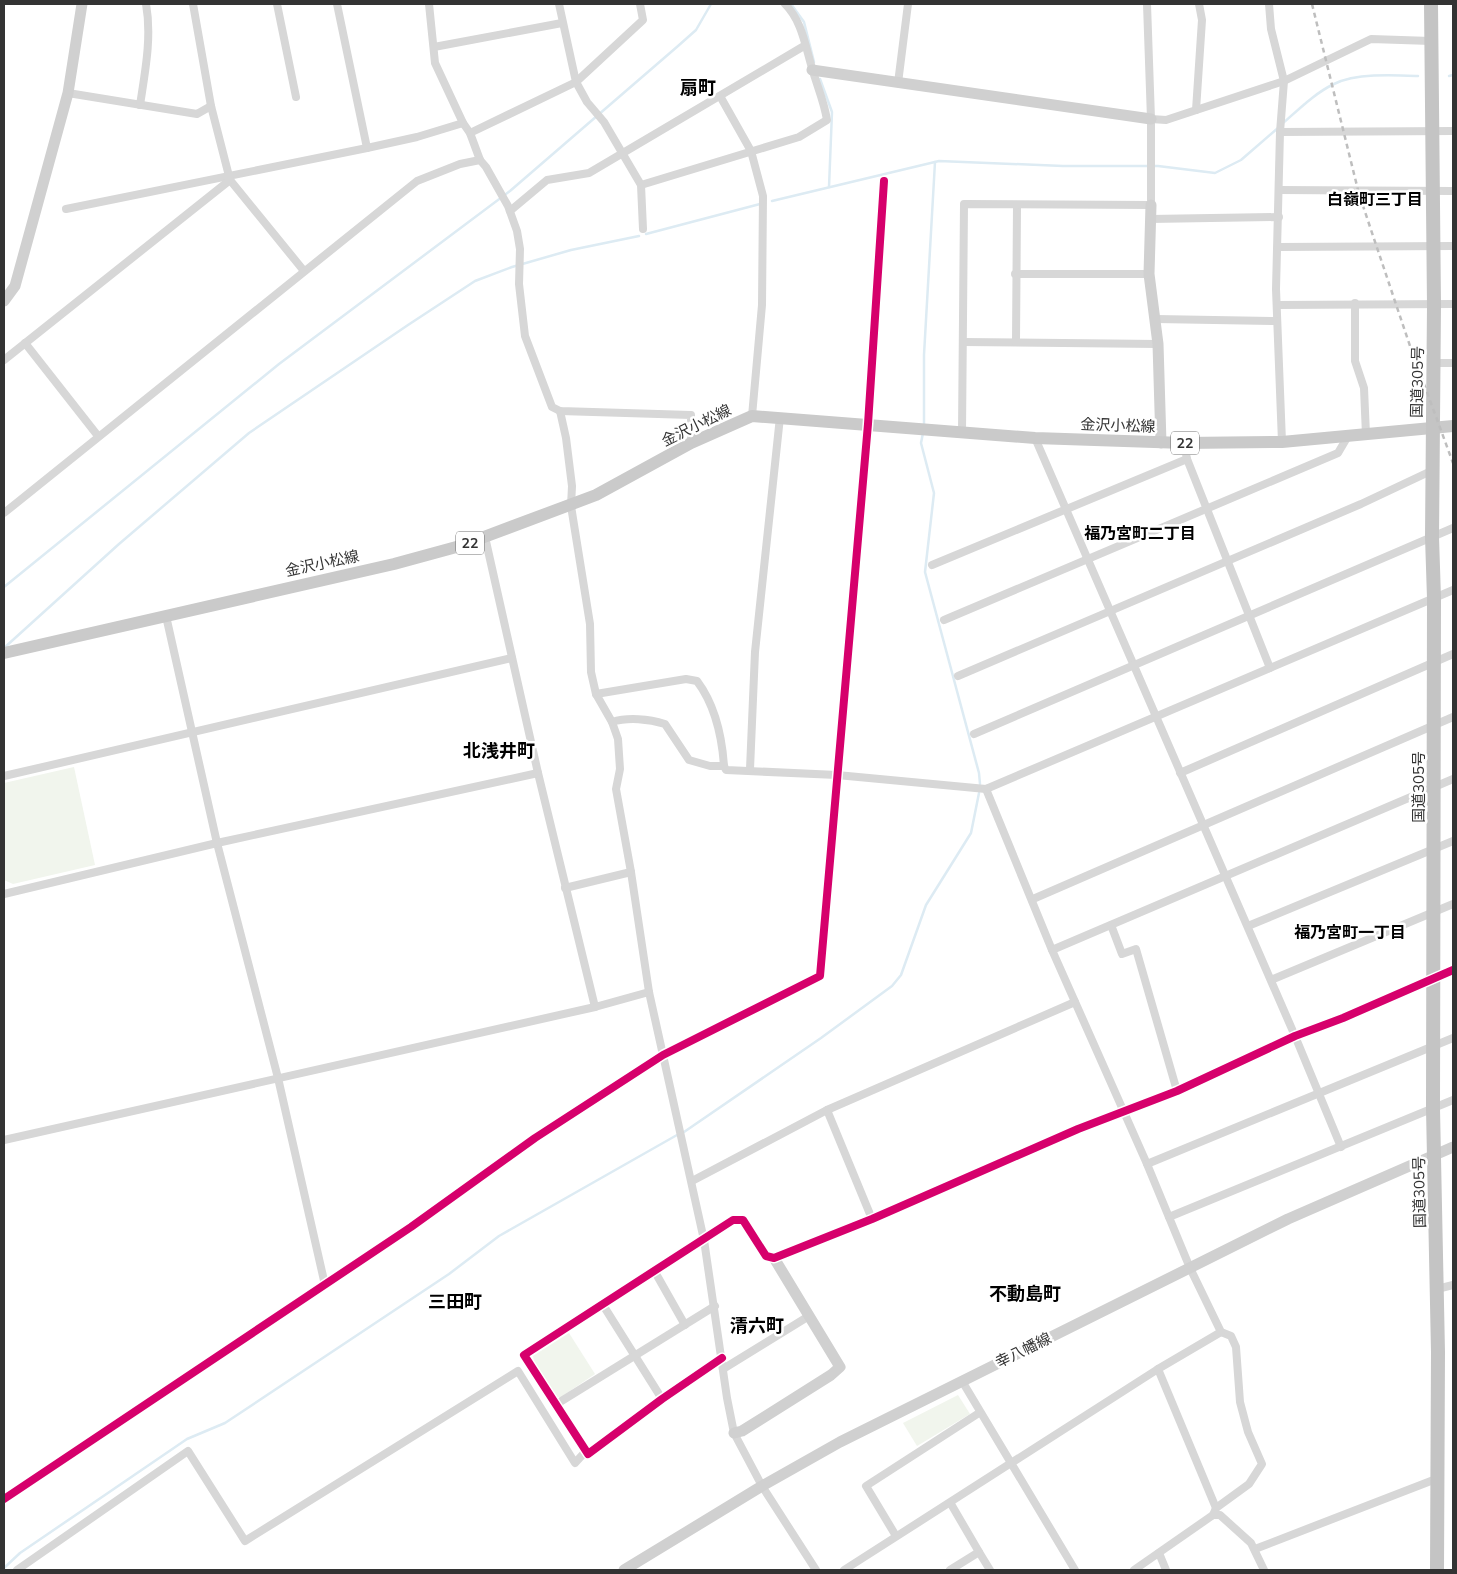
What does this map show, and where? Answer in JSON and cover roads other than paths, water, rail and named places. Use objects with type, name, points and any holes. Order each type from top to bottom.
[{"type":"highway","name":"国道305号","points":[[1430,4],[1434,304],[1431,471],[1434,598],[1434,1109],[1437,1289],[1437,1570]]},
{"type":"main road","name":"金沢小松線","points":[[4,653],[394,564],[485,538],[596,495],[691,444],[752,416],[1036,438],[1184,444],[1282,442],[1453,426]]},
{"type":"street","points":[[4,301],[15,286],[72,94],[82,4]]},
{"type":"street","points":[[140,106],[147,52],[148,15],[146,4]]},
{"type":"street","points":[[193,4],[211,106],[229,178],[304,271]]},
{"type":"street","points":[[277,4],[296,97]]},
{"type":"street","points":[[337,4],[367,148]]},
{"type":"street","points":[[429,4],[435,63],[463,123],[470,133],[480,160],[486,167],[509,208],[517,231],[525,336],[552,407],[560,411],[691,415],[691,444]]},
{"type":"street","points":[[559,4],[576,82],[592,108],[604,122],[641,185],[643,229]]},
{"type":"street","points":[[470,133],[576,82],[643,20],[640,4]]},
{"type":"street","points":[[641,185],[799,137],[827,120],[823,98],[804,46],[803,33],[792,10],[785,4]]},
{"type":"street","points":[[898,83],[908,4]]},
{"type":"street","points":[[1147,4],[1151,119],[1149,274],[1158,344],[1162,443]]},
{"type":"street","points":[[1196,110],[1202,20],[1199,4]]},
{"type":"street","points":[[1269,4],[1271,29],[1284,81],[1280,132],[1276,321],[1282,442]]},
{"type":"street","points":[[434,47],[562,23]]},
{"type":"street","points":[[812,70],[1166,120],[1284,81],[1371,39],[1431,41]]},
{"type":"street","points":[[509,208],[547,180],[589,173],[804,46]]},
{"type":"street","points":[[72,94],[196,114],[211,106]]},
{"type":"street","points":[[720,96],[752,151],[764,210],[762,305],[752,416]]},
{"type":"street","points":[[66,209],[229,178],[417,137],[463,123]]},
{"type":"street","points":[[1280,132],[1453,131]]},
{"type":"street","points":[[4,513],[417,181],[453,166],[480,160]]},
{"type":"street","points":[[4,360],[229,178]]},
{"type":"street","points":[[4,1499],[411,1227],[535,1138],[663,1055],[820,976],[868,424],[884,181]]},
{"type":"street","points":[[1279,190],[1453,191]]},
{"type":"street","points":[[962,432],[964,204],[1017,206],[1151,205]]},
{"type":"street","points":[[1016,342],[1017,206]]},
{"type":"street","points":[[1150,219],[1279,217]]},
{"type":"street","points":[[1278,247],[1453,246]]},
{"type":"street","points":[[1015,274],[1149,274]]},
{"type":"street","points":[[1277,305],[1355,303],[1453,304]]},
{"type":"street","points":[[1355,303],[1355,361],[1364,388],[1366,435]]},
{"type":"street","points":[[1156,320],[1276,321]]},
{"type":"street","points":[[963,342],[1158,344]]},
{"type":"street","points":[[25,343],[98,436]]},
{"type":"street","points":[[1433,363],[1453,363]]},
{"type":"street","points":[[560,411],[572,486],[571,506],[590,624],[591,672],[596,694],[612,722],[618,739],[620,769],[616,789],[649,992],[704,1240],[734,1433],[762,1486],[816,1570]]},
{"type":"street","points":[[750,769],[755,652],[780,417]]},
{"type":"street","points":[[944,620],[1338,453],[1348,436]]},
{"type":"street","points":[[1036,438],[1155,717],[1248,926],[1341,1147]]},
{"type":"street","points":[[1184,444],[1186,459],[1250,614],[1270,668]]},
{"type":"street","points":[[932,565],[1186,459]]},
{"type":"street","points":[[958,676],[1431,471]]},
{"type":"street","points":[[974,734],[1453,528]]},
{"type":"street","points":[[485,538],[538,773],[595,1007]]},
{"type":"street","points":[[596,694],[686,678],[698,681],[706,693],[712,710],[726,770],[750,769],[837,775],[986,789],[1453,590]]},
{"type":"street","points":[[166,616],[218,843],[278,1078],[325,1285]]},
{"type":"street","points":[[1180,773],[1453,654]]},
{"type":"street","points":[[4,776],[512,658]]},
{"type":"street","points":[[1033,899],[1453,717]]},
{"type":"street","points":[[612,722],[620,719],[644,720],[665,724],[689,760],[710,766],[724,766]]},
{"type":"street","points":[[4,894],[218,843],[538,773]]},
{"type":"street","points":[[1052,950],[1453,778]]},
{"type":"street","points":[[986,789],[1033,899],[1052,950],[1147,1164],[1190,1268],[1220,1332],[1230,1336],[1236,1347],[1240,1402],[1248,1432],[1262,1464],[1244,1490],[1134,1570]]},
{"type":"street","points":[[1248,926],[1453,841]]},
{"type":"street","points":[[565,888],[631,872]]},
{"type":"street","points":[[1271,980],[1453,904]]},
{"type":"street","points":[[1111,926],[1122,954],[1136,950],[1177,1091]]},
{"type":"street","points":[[722,1358],[662,1399],[588,1454],[524,1355],[733,1220],[743,1220],[766,1256],[774,1258],[872,1219],[1078,1129],[1177,1091],[1295,1036],[1343,1018],[1453,970]]},
{"type":"street","points":[[4,1140],[595,1007],[649,992]]},
{"type":"street","points":[[692,1181],[827,1110],[1075,1002]]},
{"type":"street","points":[[1147,1164],[1453,1038]]},
{"type":"street","points":[[1169,1217],[1453,1100]]},
{"type":"street","points":[[827,1110],[872,1219]]},
{"type":"street","name":"幸八幡線","points":[[624,1570],[762,1486],[840,1442],[1288,1219],[1453,1147]]},
{"type":"street","points":[[734,1433],[742,1432],[831,1375],[840,1367],[774,1258]]},
{"type":"street","points":[[655,1272],[685,1324]]},
{"type":"street","points":[[1437,1289],[1453,1285]]},
{"type":"street","points":[[603,1305],[636,1354],[662,1399]]},
{"type":"street","points":[[555,1405],[715,1306]]},
{"type":"street","points":[[723,1369],[809,1316]]},
{"type":"street","points":[[844,1570],[896,1536],[951,1504],[1158,1369],[1220,1332]]},
{"type":"street","points":[[1158,1369],[1214,1512],[1220,1515],[1251,1543],[1264,1570]]},
{"type":"street","points":[[17,1570],[188,1451],[245,1541],[518,1370],[575,1463],[586,1451]]},
{"type":"street","points":[[962,1381],[979,1413],[1012,1464],[1075,1570]]},
{"type":"street","points":[[896,1536],[866,1486],[979,1413]]},
{"type":"street","points":[[1255,1549],[1436,1479]]},
{"type":"street","points":[[951,1504],[990,1570]]},
{"type":"street","points":[[950,1570],[979,1552]]},
{"type":"street","points":[[1159,1553],[1166,1570]]},
{"type":"waterway","points":[[4,587],[279,364],[510,191],[696,30],[711,4]]},
{"type":"waterway","points":[[791,4],[804,22],[814,62]]},
{"type":"waterway","points":[[1449,76],[1453,75]]},
{"type":"waterway","points":[[1282,124],[1320,92],[1343,80],[1364,76],[1418,76]]},
{"type":"waterway","points":[[820,79],[832,112],[829,187]]},
{"type":"waterway","points":[[772,201],[939,161],[1063,166],[1158,166],[1215,173],[1241,160],[1278,128]]},
{"type":"waterway","points":[[924,425],[924,355],[935,162]]},
{"type":"waterway","points":[[646,234],[760,204]]},
{"type":"waterway","points":[[4,648],[119,544],[249,433],[475,281],[512,267],[571,250],[639,236]]},
{"type":"waterway","points":[[923,433],[921,443],[934,493],[925,572],[979,773],[980,784]]},
{"type":"waterway","points":[[684,1132],[821,1038],[892,986],[901,975],[926,905],[971,833],[979,793]]},
{"type":"waterway","points":[[4,1568],[20,1553],[187,1439],[225,1423],[449,1274],[499,1236],[677,1135]]},
{"type":"railway","points":[[1312,4],[1359,194],[1410,346],[1453,463]]},
{"type":"district","name":"扇町","points":[[698,87]]},
{"type":"district","name":"白嶺町三丁目","points":[[1375,199]]},
{"type":"district","name":"福乃宮町二丁目","points":[[1140,533]]},
{"type":"district","name":"北浅井町","points":[[499,750]]},
{"type":"district","name":"福乃宮町一丁目","points":[[1350,932]]},
{"type":"district","name":"不動島町","points":[[1025,1293]]},
{"type":"district","name":"三田町","points":[[455,1301]]},
{"type":"district","name":"清六町","points":[[757,1325]]}]
